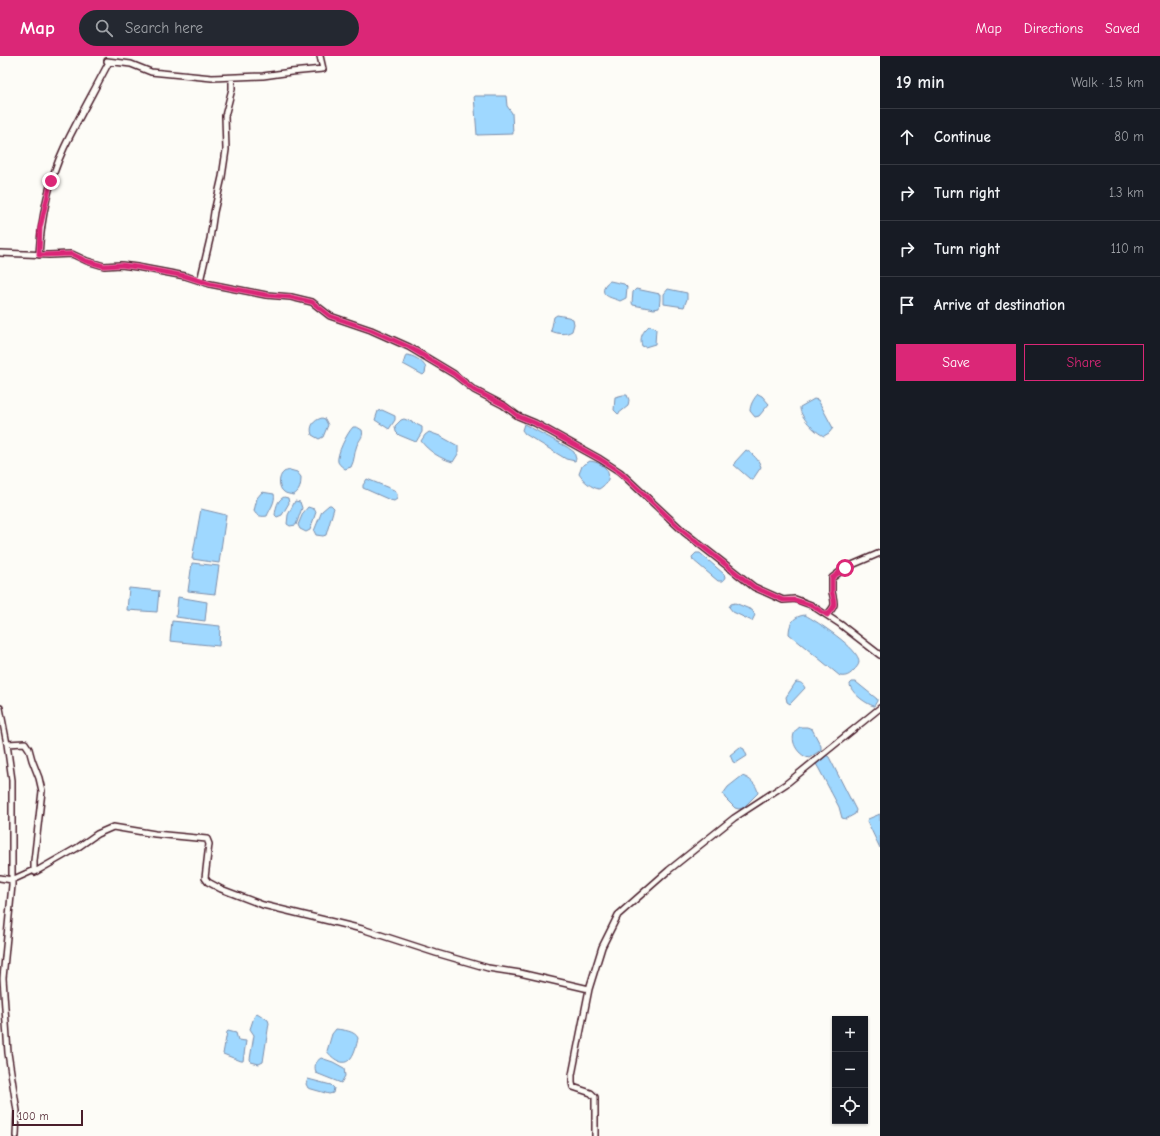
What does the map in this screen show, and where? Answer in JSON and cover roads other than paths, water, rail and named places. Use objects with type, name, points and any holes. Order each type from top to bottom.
[{"type":"street","points":[[39,255],[40,228],[54,175],[63,149],[108,61],[132,64],[152,72],[232,78],[322,69],[320,56]]},
{"type":"street","points":[[200,281],[222,177],[226,150],[225,116],[232,89],[232,78]]},
{"type":"street","points":[[0,253],[39,255],[72,254],[86,261],[104,266],[121,265],[137,267],[185,276],[200,281],[266,295],[290,297],[312,302],[330,316],[371,330],[409,347],[454,374],[474,390],[504,405],[518,416],[535,423],[600,459],[620,472],[684,532],[754,587],[783,600],[795,600],[811,605],[827,615],[880,655]]},
{"type":"street","points":[[827,615],[835,602],[832,591],[832,578],[845,568],[880,553]]},
{"type":"street","points":[[0,708],[12,780],[12,880],[3,978],[8,1053],[17,1111],[16,1136]]},
{"type":"street","points":[[595,1136],[595,1097],[592,1093],[573,1087],[572,1075],[589,989],[602,947],[618,914],[669,870],[734,818],[786,784],[880,708]]},
{"type":"street","points":[[7,744],[25,743],[29,749],[42,791],[34,870]]},
{"type":"street","points":[[0,878],[12,880],[34,870],[35,872],[38,871],[77,848],[97,834],[113,827],[155,834],[207,839],[209,844],[205,878],[208,882],[220,890],[263,905],[362,929],[488,968],[520,973],[589,989]]},
{"type":"water","points":[[474,96],[506,96],[507,106],[512,113],[513,134],[477,135]]},
{"type":"water","points":[[610,281],[624,284],[627,287],[626,298],[620,301],[609,297],[604,293],[604,287]]},
{"type":"water","points":[[636,289],[660,294],[659,308],[654,309],[633,305],[633,292]]},
{"type":"water","points":[[668,289],[687,293],[687,299],[684,307],[664,304],[664,294]]},
{"type":"water","points":[[557,315],[573,319],[574,324],[572,331],[562,334],[551,331],[554,317]]},
{"type":"water","points":[[649,326],[656,329],[655,344],[645,347],[642,346],[641,337],[643,332]]},
{"type":"water","points":[[406,355],[415,357],[423,363],[426,368],[423,375],[403,364]]},
{"type":"water","points":[[758,394],[762,396],[769,404],[759,416],[755,417],[750,409],[752,402]]},
{"type":"water","points":[[627,395],[629,400],[628,406],[618,414],[614,410],[615,397]]},
{"type":"water","points":[[814,399],[818,400],[833,428],[824,436],[809,424],[800,411],[800,407]]},
{"type":"water","points":[[382,410],[395,416],[395,420],[389,429],[375,420],[378,411]]},
{"type":"water","points":[[322,418],[325,419],[328,425],[323,437],[319,439],[312,435],[311,429],[317,420]]},
{"type":"water","points":[[404,419],[422,427],[422,432],[416,442],[399,435],[396,432],[395,426]]},
{"type":"water","points":[[524,424],[574,452],[576,459],[575,461],[566,459],[525,434],[522,430]]},
{"type":"water","points":[[353,427],[357,427],[362,430],[362,434],[356,448],[351,467],[345,469],[338,462],[338,459],[342,444]]},
{"type":"water","points":[[429,432],[458,446],[458,454],[453,462],[435,454],[424,445],[421,441]]},
{"type":"water","points":[[746,450],[755,457],[761,467],[753,479],[750,479],[734,465]]},
{"type":"water","points":[[590,461],[601,465],[608,472],[608,480],[599,489],[588,484],[579,474],[582,466]]},
{"type":"water","points":[[290,470],[297,472],[301,477],[300,488],[293,495],[285,493],[280,485],[282,474]]},
{"type":"water","points":[[367,479],[394,490],[397,494],[397,499],[394,501],[390,500],[363,488],[363,485]]},
{"type":"water","points":[[262,492],[274,494],[273,502],[267,516],[259,516],[254,511],[257,498]]},
{"type":"water","points":[[284,497],[288,498],[289,503],[282,515],[277,517],[275,515],[277,504]]},
{"type":"water","points":[[295,501],[300,502],[302,508],[296,525],[290,526],[287,524],[288,515]]},
{"type":"water","points":[[329,505],[334,508],[326,535],[316,535],[314,531],[322,511]]},
{"type":"water","points":[[308,507],[314,509],[316,512],[310,530],[306,532],[300,529],[298,525],[303,513]]},
{"type":"water","points":[[201,509],[226,515],[219,563],[192,559]]},
{"type":"water","points":[[696,553],[700,553],[724,574],[725,577],[723,581],[718,581],[693,560],[692,557]]},
{"type":"water","points":[[192,563],[219,566],[215,594],[188,591]]},
{"type":"water","points":[[129,588],[159,591],[157,612],[127,610]]},
{"type":"water","points":[[178,597],[207,602],[205,621],[176,617]]},
{"type":"water","points":[[735,603],[752,610],[755,615],[752,621],[733,612],[729,607],[731,604]]},
{"type":"water","points":[[805,615],[836,636],[853,650],[859,662],[851,673],[846,676],[840,676],[789,634],[791,623],[798,617]]},
{"type":"water","points":[[172,621],[220,626],[219,646],[170,641]]},
{"type":"water","points":[[796,682],[802,684],[805,688],[790,704],[787,702],[786,697]]},
{"type":"water","points":[[852,682],[856,682],[877,699],[874,706],[855,694],[850,684]]},
{"type":"water","points":[[800,727],[812,729],[821,746],[821,750],[809,758],[800,753],[794,744],[794,735]]},
{"type":"water","points":[[740,747],[744,749],[747,756],[736,763],[733,762],[730,755]]},
{"type":"water","points":[[826,755],[829,757],[856,810],[855,814],[846,819],[842,818],[839,807],[815,762]]},
{"type":"water","points":[[742,776],[753,782],[758,793],[743,808],[739,809],[735,808],[723,794],[728,787]]},
{"type":"water","points":[[880,814],[880,848],[867,821],[868,819]]},
{"type":"water","points":[[257,1013],[268,1020],[269,1023],[263,1062],[259,1064],[251,1062],[250,1059],[254,1035],[250,1029]]},
{"type":"water","points":[[336,1029],[352,1032],[358,1038],[352,1056],[346,1062],[336,1060],[327,1051],[332,1034]]},
{"type":"water","points":[[228,1031],[236,1033],[238,1040],[246,1041],[243,1061],[223,1054]]},
{"type":"water","points":[[321,1058],[344,1068],[345,1076],[341,1083],[316,1073],[315,1068],[317,1061]]},
{"type":"water","points":[[308,1079],[331,1085],[334,1088],[333,1093],[329,1094],[308,1088],[306,1084]]}]
